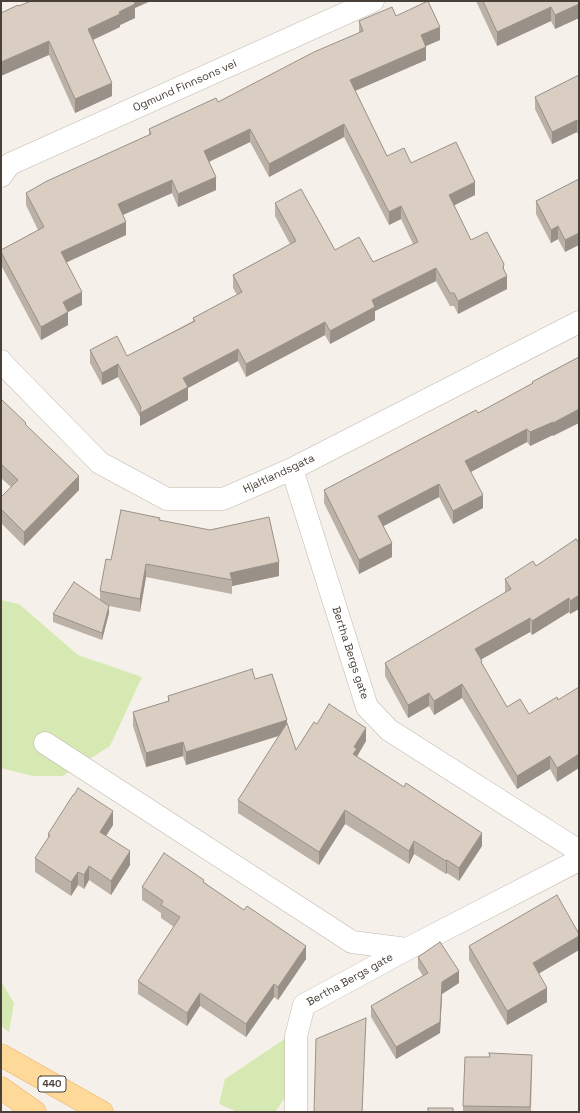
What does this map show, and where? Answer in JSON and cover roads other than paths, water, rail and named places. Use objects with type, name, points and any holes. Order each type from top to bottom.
[{"type":"main road","name":"440","points":[[1,1055],[102,1112]]},
{"type":"main road","points":[[1,1088],[35,1112]]},
{"type":"street","name":"Ogmund Finnsons vei","points":[[1,176],[10,164],[373,1]]},
{"type":"street","name":"Hjaltlandsgata","points":[[1,360],[6,367],[100,463],[167,499],[223,499],[292,469],[579,322]]},
{"type":"street","name":"Bertha Bergs gate","points":[[292,469],[367,707],[389,730],[579,850]]},
{"type":"street","name":"Bertha Bergs gate","points":[[45,743],[352,942],[407,949]]},
{"type":"street","name":"Bertha Bergs gate","points":[[296,1111],[296,1036],[304,1005],[407,949],[579,860]]}]
